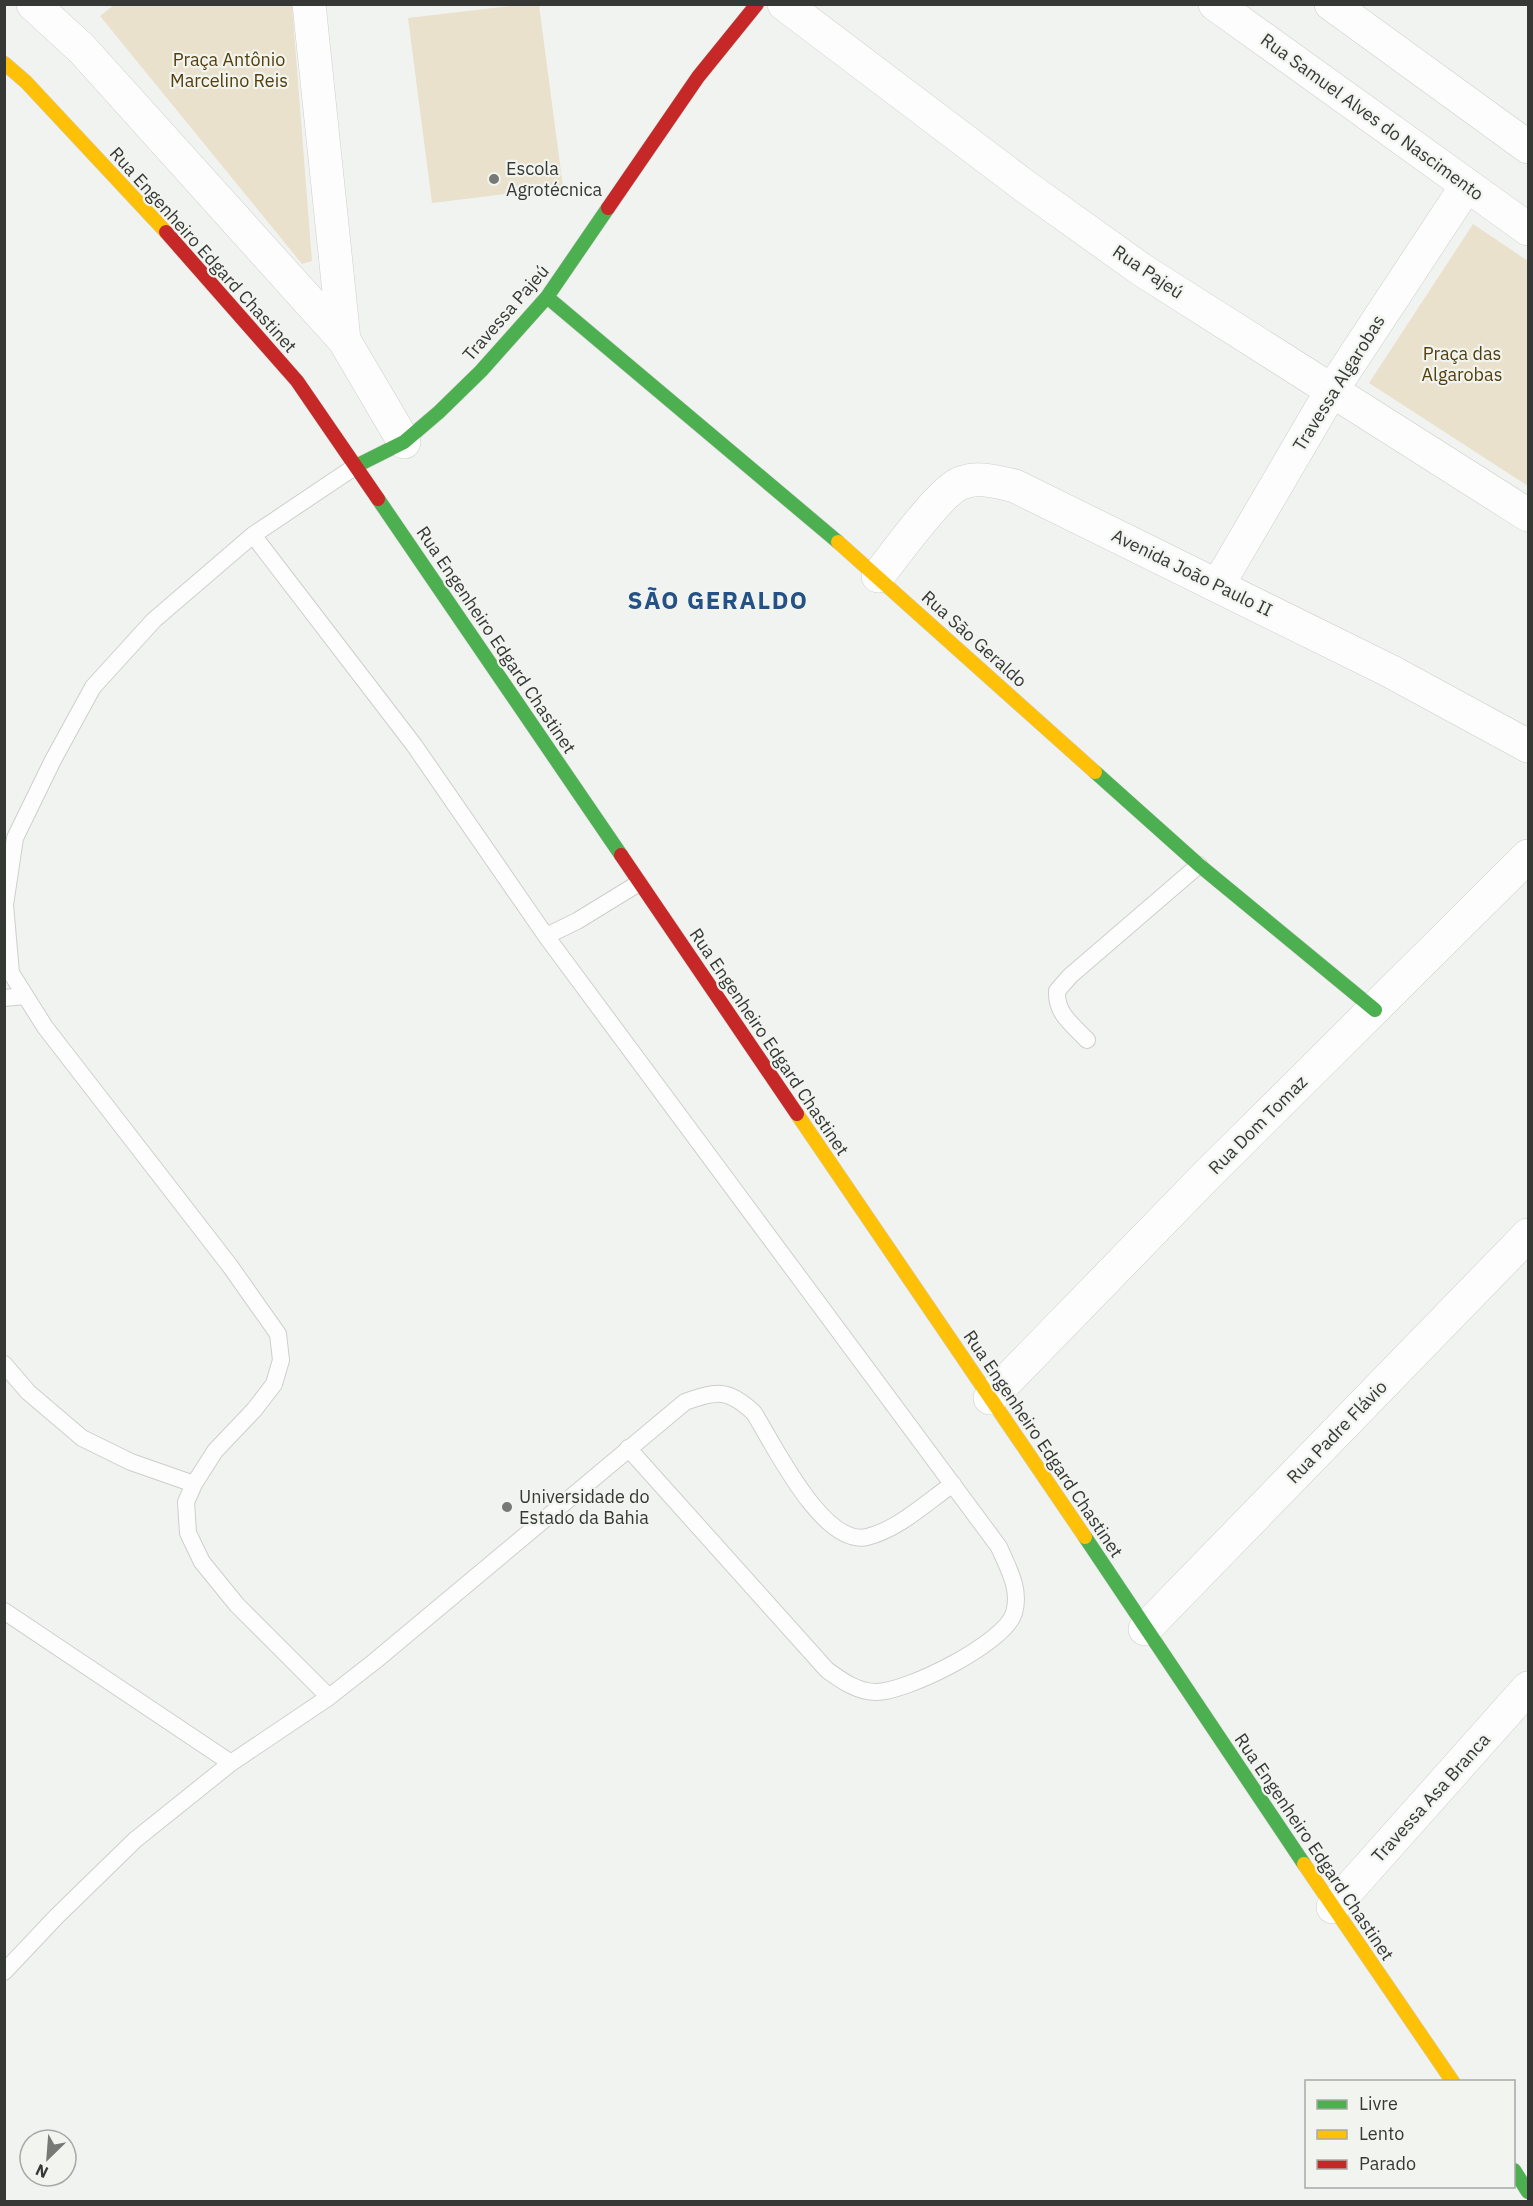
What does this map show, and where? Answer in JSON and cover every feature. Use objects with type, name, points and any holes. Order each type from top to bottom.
[{"type":"main road","name":"Travessa Pajeú","points":[[356,466],[404,442],[439,412],[481,371],[548,297],[698,77],[757,4]]},
{"type":"main road","name":"Rua Engenheiro Edgard Chastinet","points":[[4,63],[26,82],[187,255],[297,381],[1452,2080]]},
{"type":"main road","name":"Rua São Geraldo","points":[[548,297],[878,576],[1199,865],[1375,1010]]},
{"type":"main road","points":[[1515,2172],[1528,2192]]},
{"type":"street","points":[[33,4],[82,49],[344,340],[404,442]]},
{"type":"street","points":[[309,4],[344,340]]},
{"type":"street","name":"Rua Pajeú","points":[[784,4],[1026,187],[1142,270],[1528,515]]},
{"type":"street","name":"Rua Samuel Alves do Nascimento","points":[[1215,4],[1528,229]]},
{"type":"street","points":[[1331,4],[1528,147]]},
{"type":"street","name":"Travessa Algarobas","points":[[1218,585],[1332,390],[1467,185]]},
{"type":"street","name":"Avenida João Paulo II","points":[[878,576],[942,496],[960,483],[985,479],[1015,486],[1390,671],[1528,746]]},
{"type":"street","name":"Rua Dom Tomaz","points":[[990,1398],[1207,1175],[1528,856]]},
{"type":"street","name":"Rua Padre Flávio","points":[[1145,1629],[1528,1235]]},
{"type":"street","name":"Travessa Asa Branca","points":[[1333,1907],[1528,1688]]},
{"type":"lane","points":[[329,1697],[237,1605],[202,1562],[188,1533],[186,1502],[194,1484],[215,1451],[254,1410],[274,1384],[281,1360],[278,1334],[230,1266],[45,1027],[25,996],[11,973],[5,905],[15,838],[53,760],[93,687],[154,620],[253,535],[356,466]]},
{"type":"lane","points":[[253,535],[414,745],[546,936],[999,1547],[1015,1586],[1017,1599],[1014,1614],[1008,1626],[976,1650],[921,1680],[896,1690],[874,1693],[844,1683],[827,1670],[628,1448]]},
{"type":"lane","points":[[1087,1040],[1056,1004],[1057,991],[1070,976],[1199,865]]},
{"type":"lane","points":[[546,936],[577,921],[639,883]]},
{"type":"lane","points":[[4,998],[25,996]]},
{"type":"lane","points":[[4,1365],[28,1392],[82,1438],[131,1462],[194,1484]]},
{"type":"lane","points":[[4,1972],[56,1917],[135,1840],[231,1762],[329,1697],[375,1661],[684,1402],[708,1394],[727,1394],[743,1403],[754,1413],[811,1506],[837,1530],[847,1534],[865,1538],[890,1529],[953,1484]]},
{"type":"lane","points":[[4,1611],[231,1762]]},
{"type":"green space","name":"Praça Antônio Marcelino Reis","points":[[115,4],[292,5],[312,261],[302,264],[100,16]]},
{"type":"green space","points":[[519,5],[539,5],[563,187],[432,203],[408,18]]},
{"type":"green space","name":"Praça das Algarobas","points":[[1473,224],[1528,261],[1528,486],[1369,383]]},
{"type":"traffic: fast","points":[[356,466],[404,442],[481,371],[547,297],[608,208]]},
{"type":"traffic: fast","points":[[547,297],[838,542]]},
{"type":"traffic: fast","points":[[378,499],[621,855]]},
{"type":"traffic: fast","points":[[1095,772],[1199,865],[1375,1010]]},
{"type":"traffic: fast","points":[[1085,1537],[1304,1864]]},
{"type":"traffic: fast","points":[[1515,2172],[1528,2192]]},
{"type":"traffic: slow","points":[[4,63],[26,82],[166,232]]},
{"type":"traffic: slow","points":[[838,542],[1095,772]]},
{"type":"traffic: slow","points":[[797,1114],[1085,1537]]},
{"type":"traffic: slow","points":[[1304,1864],[1452,2080]]},
{"type":"traffic: jam","points":[[608,208],[698,77],[757,4]]},
{"type":"traffic: jam","points":[[166,232],[297,381],[378,499]]},
{"type":"traffic: jam","points":[[621,855],[797,1114]]},
{"type":"place","name":"Escola Agrotécnica","points":[[494,179]]},
{"type":"place","name":"Universidade do Estado da Bahia","points":[[507,1507]]},
{"type":"district","name":"SÃO GERALDO","points":[[718,601]]}]
